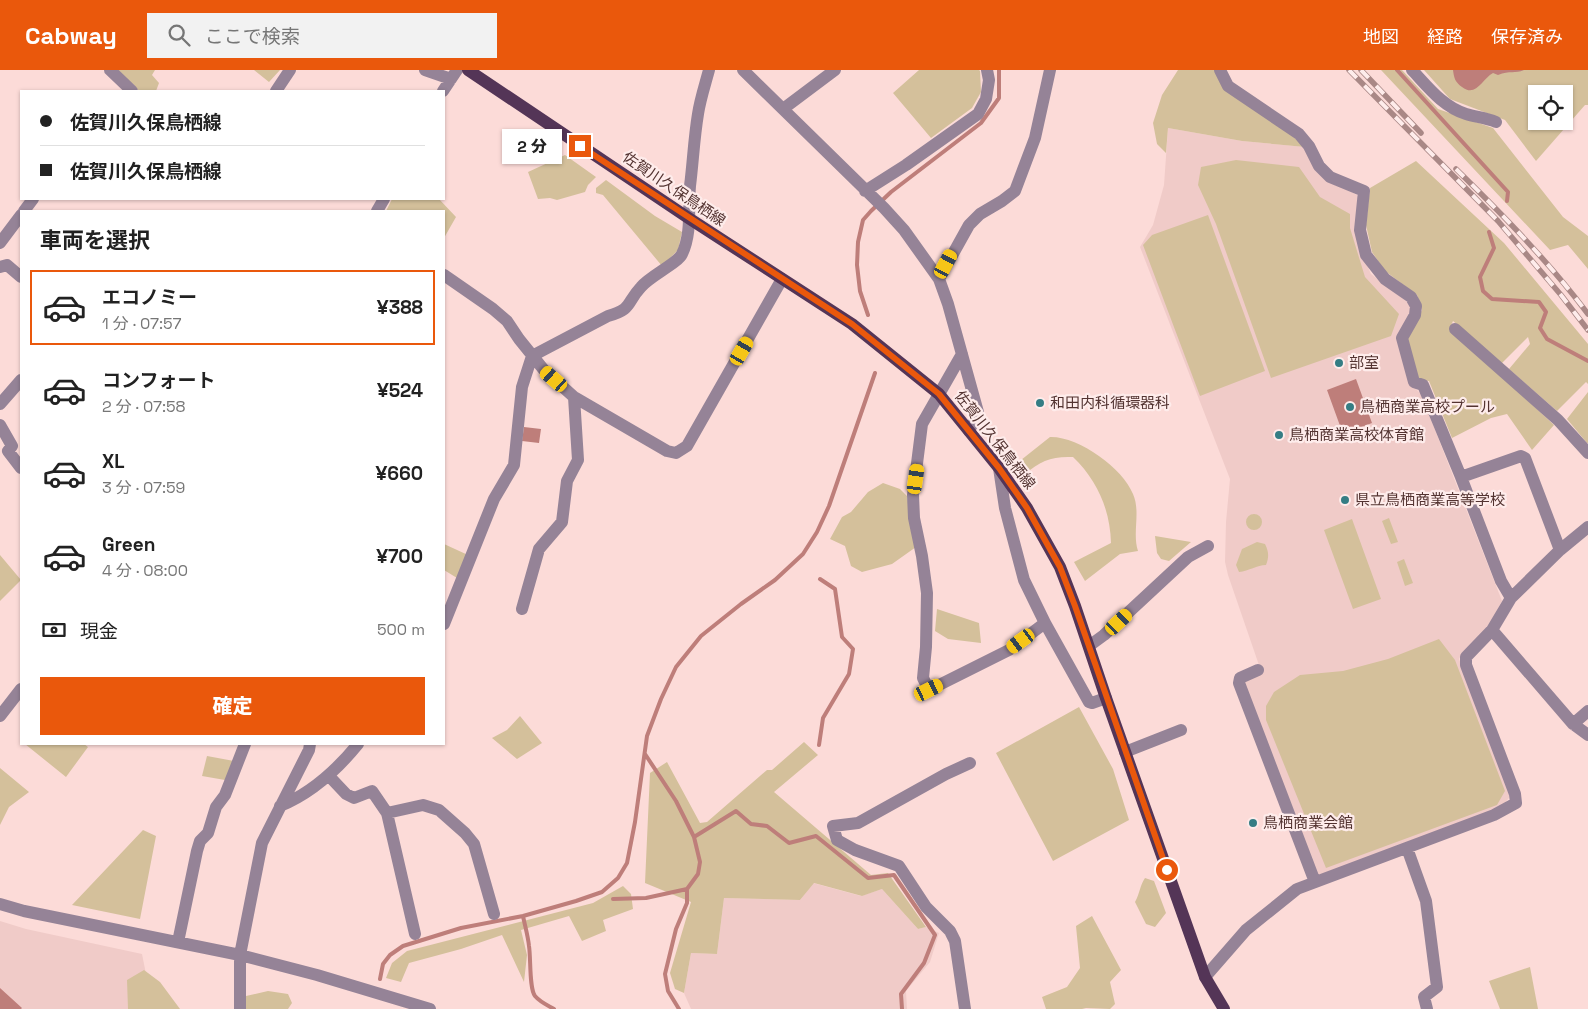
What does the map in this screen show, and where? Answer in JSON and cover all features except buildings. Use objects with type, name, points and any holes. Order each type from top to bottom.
[{"type":"main road","name":"佐賀川久保鳥栖線","points":[[468,70],[690,219],[852,324],[939,394],[999,468],[1027,508],[1051,550],[1075,606],[1205,977],[1219,1008]]},
{"type":"street","points":[[110,70],[131,90]]},
{"type":"street","points":[[277,90],[290,70]]},
{"type":"street","points":[[425,70],[454,74],[445,90]]},
{"type":"street","points":[[445,622],[494,499],[514,465],[522,387],[532,356],[629,306],[640,288],[650,278],[682,256],[690,219],[690,190],[698,112],[709,70]]},
{"type":"street","points":[[743,70],[884,208],[904,230],[939,279],[948,304],[978,412],[969,431]]},
{"type":"street","points":[[783,109],[835,70]]},
{"type":"street","points":[[867,193],[978,114],[986,99],[989,80],[987,70]]},
{"type":"street","points":[[939,279],[969,225],[980,214],[1015,191],[1035,138],[1050,70]]},
{"type":"street","points":[[1220,70],[1228,86],[1299,134],[1309,146],[1319,166],[1330,177],[1364,191],[1360,230],[1366,255],[1385,279],[1411,297],[1416,306],[1415,315],[1402,338],[1414,382],[1423,385],[1501,581],[1511,598]]},
{"type":"street","points":[[1412,70],[1437,97],[1452,108],[1496,122]]},
{"type":"street","points":[[0,243],[20,216]]},
{"type":"street","points":[[0,267],[7,265],[20,276]]},
{"type":"street","points":[[445,276],[507,321],[544,370],[574,397],[667,451],[676,453],[687,446],[782,279]]},
{"type":"street","points":[[1455,328],[1558,420],[1588,453]]},
{"type":"street","points":[[962,354],[922,424],[913,494],[914,518],[927,593],[926,647],[922,678],[929,690],[1008,650],[1045,623]]},
{"type":"street","points":[[0,404],[20,381]]},
{"type":"street","points":[[522,609],[538,549],[562,522],[567,481],[578,460],[574,397]]},
{"type":"street","points":[[0,425],[20,466]]},
{"type":"street","points":[[1461,477],[1521,456],[1525,458],[1560,550]]},
{"type":"street","points":[[999,468],[1005,508],[1024,580],[1088,702],[1092,703],[1106,698]]},
{"type":"street","points":[[1205,977],[1246,930],[1296,889],[1494,815],[1516,803],[1515,794],[1466,665],[1466,657],[1492,630],[1511,598],[1560,550],[1587,530]]},
{"type":"street","points":[[1089,646],[1104,635],[1188,557],[1208,546]]},
{"type":"street","points":[[1492,630],[1573,724],[1588,736]]},
{"type":"street","points":[[1258,670],[1240,678],[1239,683],[1315,882]]},
{"type":"street","points":[[0,716],[20,690]]},
{"type":"street","points":[[1573,724],[1588,711]]},
{"type":"street","points":[[1125,752],[1181,730]]},
{"type":"street","points":[[178,942],[200,842],[208,833],[216,807],[225,795],[245,745]]},
{"type":"street","points":[[240,1009],[240,955],[262,843],[310,745]]},
{"type":"street","points":[[280,806],[294,800],[329,776],[357,745]]},
{"type":"street","points":[[966,1009],[955,941],[950,931],[926,907],[899,866],[855,850],[837,840],[833,826],[858,823],[946,774],[970,763]]},
{"type":"street","points":[[329,776],[346,794],[354,798],[372,791],[387,813],[415,934]]},
{"type":"street","points":[[387,813],[423,805],[439,810],[465,833],[474,844],[494,914]]},
{"type":"street","points":[[1407,848],[1426,902],[1437,987],[1424,997],[1427,1009]]},
{"type":"street","points":[[0,904],[240,955],[317,975],[392,1003],[430,1009]]},
{"type":"shaded area","points":[[116,70],[155,70],[152,75],[159,83],[156,90],[138,90]]},
{"type":"shaded area","points":[[254,70],[280,70],[269,82]]},
{"type":"shaded area","points":[[919,70],[980,71],[981,92],[972,108],[931,138],[893,93]]},
{"type":"shaded area","points":[[1178,70],[1217,70],[1305,147],[1242,141],[1168,128],[1166,153],[1157,144],[1153,123],[1162,95]]},
{"type":"shaded area","points":[[1381,70],[1402,70],[1438,109],[1493,128],[1563,217],[1588,236],[1588,269],[1568,245],[1550,250]]},
{"type":"shaded area","points":[[1424,70],[1588,70],[1588,105],[1585,105],[1573,119],[1573,85],[1528,85],[1528,130],[1563,130],[1536,161],[1505,120],[1450,99]]},
{"type":"shaded area","points":[[1453,70],[1524,70],[1498,75],[1493,73],[1475,89],[1467,90],[1454,78]]},
{"type":"shaded area","name":"県立鳥栖商業高等学校","points":[[1168,128],[1242,141],[1305,147],[1327,179],[1357,195],[1359,199],[1361,252],[1371,274],[1410,304],[1411,384],[1421,394],[1502,601],[1488,627],[1462,653],[1459,659],[1511,793],[1509,798],[1501,807],[1317,877],[1243,682],[1261,671],[1225,562],[1230,479],[1140,247],[1153,225],[1164,185]]},
{"type":"shaded area","points":[[565,155],[596,177],[588,185],[585,192],[557,200],[550,198],[538,199],[528,172]]},
{"type":"shaded area","points":[[1236,160],[1299,167],[1320,197],[1350,214],[1350,228],[1365,277],[1399,314],[1391,336],[1271,378],[1216,224],[1198,185],[1201,167]]},
{"type":"shaded area","points":[[1416,161],[1504,243],[1588,344],[1588,384],[1586,382],[1557,411],[1509,369],[1530,344],[1528,337],[1501,364],[1453,321],[1450,328],[1554,425],[1532,450],[1507,414],[1491,418],[1452,438],[1429,381],[1419,380],[1407,338],[1422,310],[1417,295],[1385,271],[1372,252],[1366,225],[1370,188]]},
{"type":"shaded area","points":[[606,180],[655,216],[682,232],[678,250],[662,266],[603,195],[596,193],[596,188]]},
{"type":"shaded area","points":[[392,200],[440,200],[456,217],[445,236],[445,210],[386,210]]},
{"type":"shaded area","points":[[1208,215],[1265,371],[1200,396],[1143,245],[1152,235]]},
{"type":"shaded area","name":"鳥栖商業高校プール","points":[[1356,379],[1372,423],[1343,434],[1327,390]]},
{"type":"shaded area","points":[[1588,392],[1588,443],[1587,443],[1567,419]]},
{"type":"shaded area","points":[[524,427],[541,429],[539,443],[522,441]]},
{"type":"shaded area","points":[[1050,437],[1073,442],[1098,455],[1110,464],[1128,484],[1135,501],[1137,515],[1136,544],[1138,551],[1120,554],[1085,581],[1074,562],[1111,543],[1105,507],[1095,485],[1073,457],[1059,457],[1047,460],[1025,474],[1016,464]]},
{"type":"shaded area","points":[[883,483],[900,489],[907,496],[916,547],[892,564],[862,572],[851,566],[845,546],[830,539],[842,517],[851,512],[868,492]]},
{"type":"shaded area","points":[[1254,514],[1262,522],[1254,530],[1246,522]]},
{"type":"shaded area","points":[[1389,518],[1398,542],[1391,544],[1382,521]]},
{"type":"shaded area","points":[[1352,519],[1381,599],[1353,609],[1324,530]]},
{"type":"shaded area","points":[[1155,536],[1191,542],[1169,561],[1161,559],[1157,553]]},
{"type":"shaded area","points":[[1257,542],[1265,544],[1268,554],[1266,565],[1239,572],[1236,565],[1242,549]]},
{"type":"shaded area","points":[[445,544],[468,555],[457,578],[445,571]]},
{"type":"shaded area","points":[[0,555],[20,581],[0,601]]},
{"type":"shaded area","points":[[1404,559],[1413,583],[1405,586],[1397,562]]},
{"type":"shaded area","points":[[937,609],[979,623],[981,643],[948,639],[935,631]]},
{"type":"shaded area","points":[[1439,639],[1455,660],[1505,791],[1497,805],[1326,868],[1266,720],[1266,706],[1274,692],[1300,675],[1343,671],[1388,659]]},
{"type":"shaded area","points":[[1079,707],[1113,769],[1129,820],[1053,861],[996,753]]},
{"type":"shaded area","points":[[520,716],[542,743],[517,759],[492,738],[507,730]]},
{"type":"shaded area","points":[[804,742],[818,755],[774,792],[871,875],[888,873],[926,927],[918,929],[882,889],[862,896],[814,883],[800,900],[724,898],[717,954],[691,953],[684,993],[675,989],[670,973],[691,902],[645,883],[650,773],[667,762],[700,823],[707,822],[767,770],[772,770]]},
{"type":"shaded area","points":[[26,745],[85,745],[88,747],[66,777]]},
{"type":"shaded area","points":[[207,756],[234,761],[225,780],[202,776]]},
{"type":"shaded area","points":[[0,768],[29,792],[9,807],[0,825]]},
{"type":"shaded area","points":[[143,830],[156,836],[140,919],[72,905]]},
{"type":"shaded area","points":[[1145,878],[1154,881],[1166,913],[1155,927],[1146,924],[1135,902]]},
{"type":"shaded area","points":[[813,883],[861,896],[882,889],[918,929],[926,927],[939,933],[930,962],[906,991],[907,1009],[691,1009],[684,993],[691,953],[717,954],[724,898],[800,900]]},
{"type":"shaded area","points":[[623,886],[631,894],[633,909],[603,920],[606,931],[582,941],[569,916],[521,930],[527,955],[524,982],[502,935],[461,949],[409,963],[401,982],[386,978],[392,963],[407,951],[593,903]]},
{"type":"shaded area","points":[[1092,916],[1121,970],[1110,982],[1115,1004],[1110,1009],[1046,1009],[1042,997],[1067,987],[1080,968],[1076,926]]},
{"type":"shaded area","points":[[0,921],[26,929],[142,954],[147,979],[160,1009],[0,1009]]},
{"type":"shaded area","points":[[1530,967],[1538,1009],[1500,1009],[1489,981]]},
{"type":"shaded area","points":[[144,970],[160,982],[180,1009],[128,1009],[127,980]]},
{"type":"shaded area","points":[[0,988],[22,1008],[0,1009]]},
{"type":"shaded area","points":[[268,991],[288,994],[292,1003],[288,1009],[241,1009],[246,996]]},
{"type":"waterway","points":[[868,315],[860,291],[857,265],[858,242],[863,220],[891,192],[981,123],[999,98],[999,70]]},
{"type":"waterway","points":[[1397,70],[1508,192],[1507,201]]},
{"type":"waterway","points":[[1489,232],[1494,248],[1480,277],[1483,291],[1492,299],[1539,302],[1546,312],[1540,328],[1547,339],[1588,361]]},
{"type":"waterway","points":[[380,979],[383,964],[390,955],[403,946],[461,928],[523,916],[576,901],[602,892],[618,878],[627,863],[635,822],[647,736],[676,667],[701,636],[775,580],[803,554],[817,532],[829,506],[875,373]]},
{"type":"waterway","points":[[819,745],[823,718],[849,674],[853,649],[842,637],[835,589],[820,579]]},
{"type":"waterway","points":[[645,754],[676,801],[694,837],[700,862],[698,874],[687,889],[687,903],[676,929],[665,974],[668,991],[679,1009]]},
{"type":"waterway","points":[[694,837],[736,811],[751,824],[767,826],[789,843],[816,836],[868,878],[894,875],[935,935],[924,963],[901,994],[902,1009]]},
{"type":"waterway","points":[[613,899],[646,898],[687,889]]},
{"type":"waterway","points":[[523,916],[529,942],[533,992],[539,1000],[554,1009]]},
{"type":"railway","points":[[1349,70],[1498,221],[1588,330]]},
{"type":"railway","points":[[1361,70],[1421,133]]},
{"type":"railway","points":[[1456,169],[1525,239],[1588,314]]},
{"type":"place","name":"部室","points":[[1339,363]]},
{"type":"place","name":"和田内科循環器科","points":[[1040,403]]},
{"type":"place","name":"鳥栖商業高校プール","points":[[1350,407]]},
{"type":"place","name":"鳥栖商業高校体育館","points":[[1279,435]]},
{"type":"place","name":"県立鳥栖商業高等学校","points":[[1345,500]]},
{"type":"place","name":"鳥栖商業会館","points":[[1253,823]]},
{"type":"route","points":[[580,146],[852,324],[939,394],[999,468],[1027,508],[1060,567],[1167,870]]}]
